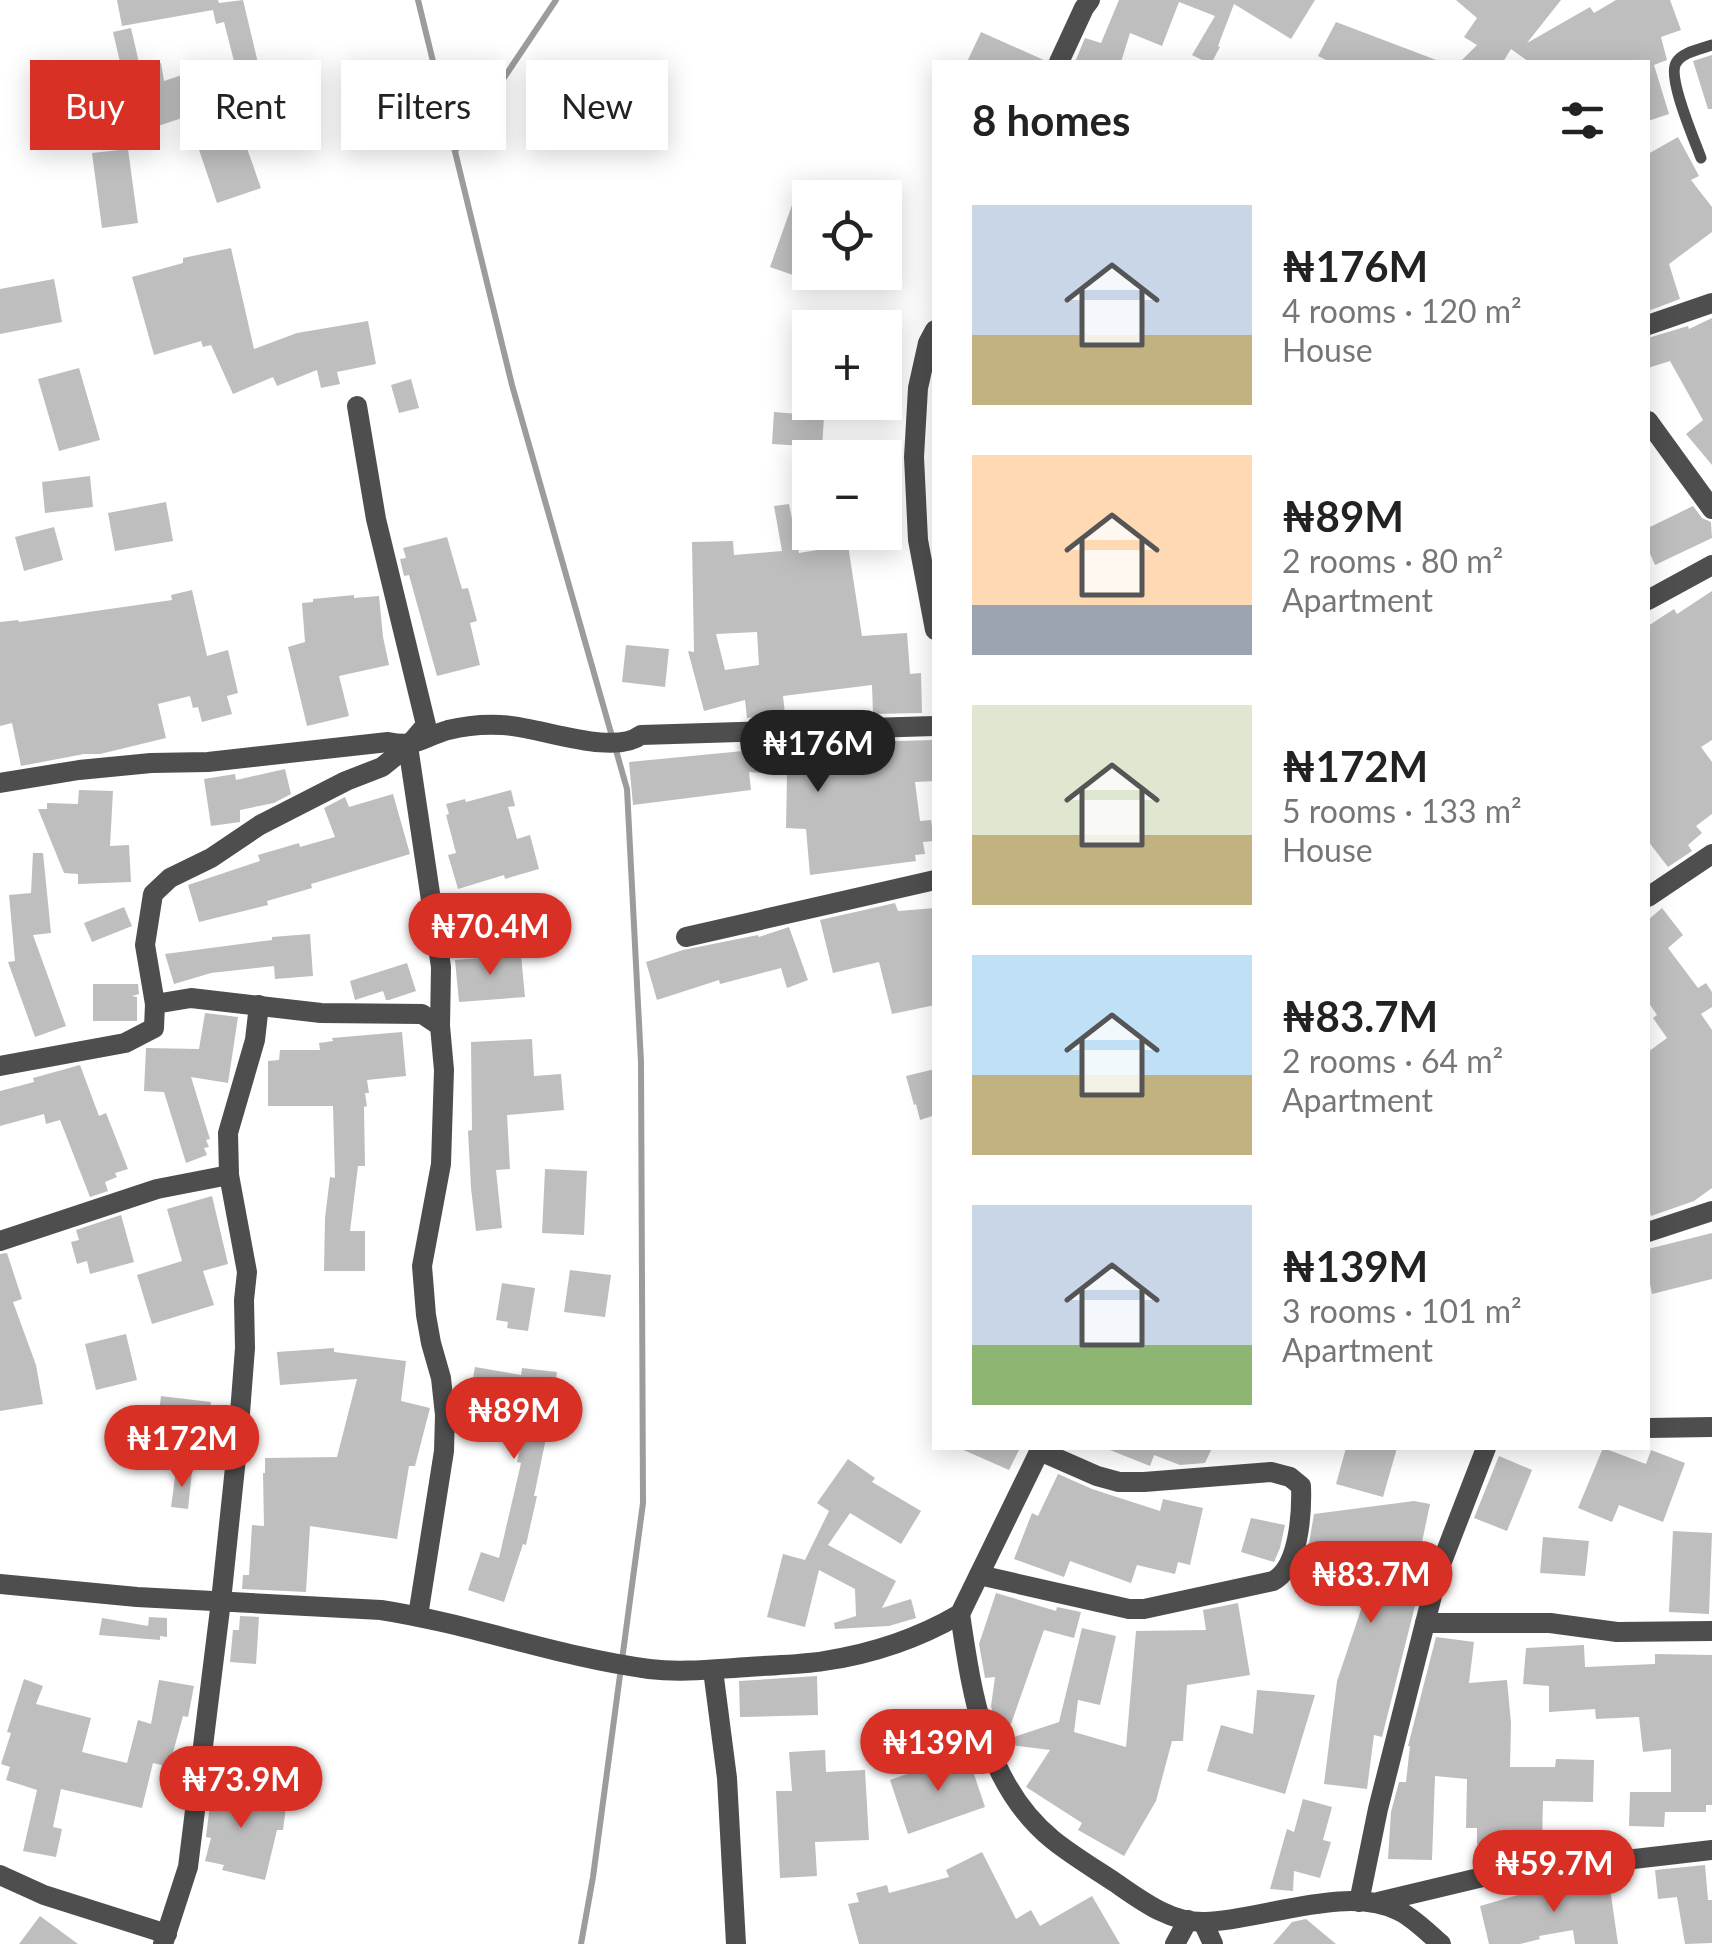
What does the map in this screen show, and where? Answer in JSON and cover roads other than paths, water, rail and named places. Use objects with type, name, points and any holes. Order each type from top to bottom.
[{"type":"street","points":[[1059,60],[1090,0]]},
{"type":"street","points":[[1650,324],[1712,302]]},
{"type":"street","points":[[932,336],[918,388],[914,457],[918,540],[932,614]]},
{"type":"street","points":[[0,1066],[125,1043],[154,1028],[144,945],[153,894],[170,878],[211,858],[260,825],[346,780],[382,767],[408,746],[426,724],[376,519],[356,406]]},
{"type":"street","points":[[1650,424],[1712,509]]},
{"type":"street","points":[[1650,599],[1712,565]]},
{"type":"street","points":[[0,783],[151,762],[208,762],[388,742],[408,746],[449,730],[498,724],[598,742],[631,742],[641,735],[932,726]]},
{"type":"street","points":[[408,746],[441,967],[444,1070],[441,1164],[422,1266],[431,1343],[446,1416],[418,1616]]},
{"type":"street","points":[[1652,888],[1712,854]]},
{"type":"street","points":[[686,937],[932,881]]},
{"type":"street","points":[[154,1004],[191,998],[321,1014],[422,1014],[440,1026]]},
{"type":"street","points":[[0,1876],[165,1939],[188,1867],[246,1348],[247,1272],[229,1174],[228,1133],[255,1040],[260,1005]]},
{"type":"street","points":[[0,1241],[157,1189],[229,1174]]},
{"type":"street","points":[[1650,1231],[1712,1211]]},
{"type":"street","points":[[1650,1428],[1712,1427]]},
{"type":"street","points":[[0,1584],[137,1597],[381,1610],[611,1661],[684,1672],[824,1661],[892,1646],[960,1614],[1040,1450]]},
{"type":"street","points":[[979,1575],[1129,1609],[1144,1609],[1273,1581],[1283,1576],[1292,1562],[1302,1486],[1290,1477],[1271,1472],[1118,1482],[1042,1450]]},
{"type":"street","points":[[1368,1902],[1378,1809],[1438,1572],[1485,1450]]},
{"type":"street","points":[[960,1614],[970,1682],[984,1735],[1004,1780],[1029,1816],[1053,1840],[1148,1905],[1195,1921],[1339,1901],[1368,1902],[1487,1876],[1712,1850]]},
{"type":"street","points":[[1425,1623],[1550,1623],[1617,1632],[1712,1632]]},
{"type":"street","points":[[713,1670],[727,1778],[736,1944]]},
{"type":"street","points":[[1368,1902],[1402,1912],[1441,1944]]},
{"type":"street","points":[[1175,1944],[1195,1921]]},
{"type":"street","points":[[1195,1921],[1213,1944]]},
{"type":"lane","points":[[1702,158],[1685,118],[1673,72],[1679,59],[1712,45]]},
{"type":"waterway","points":[[418,0],[512,385],[627,789],[641,1062],[643,1503],[581,1944]]},
{"type":"waterway","points":[[455,151],[556,0]]}]
